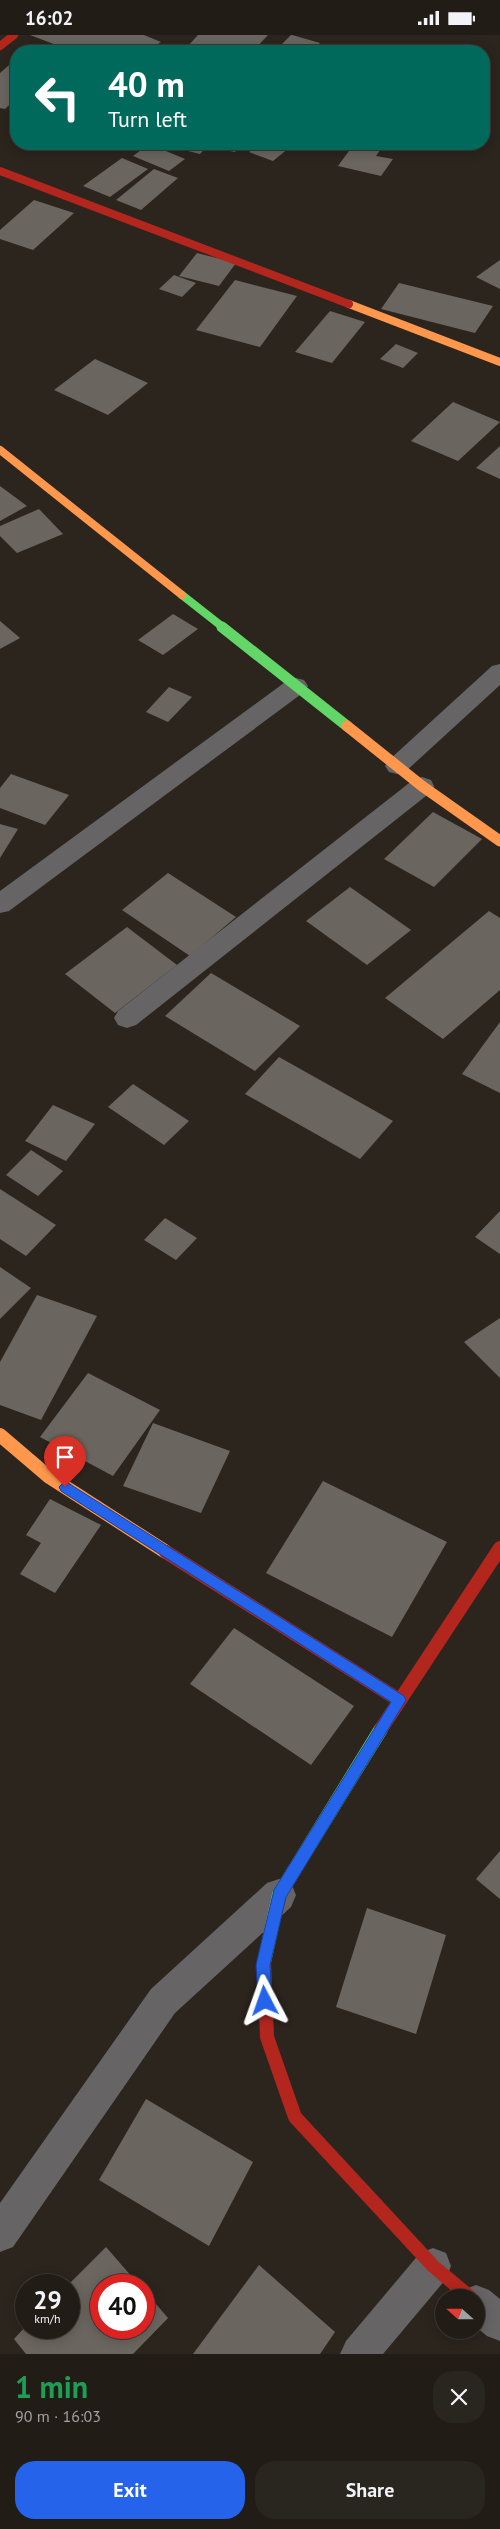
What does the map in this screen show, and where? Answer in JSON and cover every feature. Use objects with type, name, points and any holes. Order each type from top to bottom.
[{"type":"street","points":[[0,46],[14,35]]},
{"type":"street","points":[[0,171],[500,362]]},
{"type":"street","points":[[0,450],[422,786],[500,841]]},
{"type":"street","points":[[397,766],[500,672]]},
{"type":"street","points":[[0,904],[296,685]]},
{"type":"street","points":[[127,1018],[422,786]]},
{"type":"street","points":[[0,1435],[48,1476],[399,1700]]},
{"type":"street","points":[[0,2234],[163,2001],[279,1895],[399,1700],[500,1548]]},
{"type":"street","points":[[279,1895],[263,1965],[267,2037],[295,2117],[433,2266],[460,2289]]},
{"type":"street","points":[[359,2354],[433,2266]]},
{"type":"street","points":[[485,2310],[500,2323]]},
{"type":"building","points":[[30,35],[144,35],[161,42],[157,45],[56,45]]},
{"type":"building","points":[[198,35],[268,35],[259,45],[189,45]]},
{"type":"building","points":[[291,35],[320,43],[318,45],[281,45]]},
{"type":"building","points":[[10,64],[10,104],[5,109],[0,108],[0,73]]},
{"type":"building","points":[[141,150],[163,150],[185,159],[169,171],[133,156]]},
{"type":"building","points":[[184,150],[204,150],[200,154]]},
{"type":"building","points":[[252,150],[287,150],[273,161],[249,152]]},
{"type":"building","points":[[350,150],[380,150],[376,156],[393,159],[381,176],[338,166]]},
{"type":"building","points":[[122,158],[148,169],[110,197],[83,186]]},
{"type":"building","points":[[154,169],[178,178],[141,210],[116,200]]},
{"type":"building","points":[[34,200],[74,213],[33,250],[0,239],[0,230]]},
{"type":"building","points":[[197,253],[236,263],[219,286],[179,276]]},
{"type":"building","points":[[500,260],[500,289],[476,277]]},
{"type":"building","points":[[174,275],[196,283],[182,297],[159,289]]},
{"type":"building","points":[[235,280],[297,296],[260,347],[196,330]]},
{"type":"building","points":[[399,283],[493,306],[475,333],[381,309]]},
{"type":"building","points":[[330,311],[365,322],[332,363],[295,352]]},
{"type":"building","points":[[396,344],[418,353],[403,368],[380,359]]},
{"type":"building","points":[[95,359],[148,383],[108,415],[54,390]]},
{"type":"building","points":[[453,402],[500,422],[458,461],[411,441]]},
{"type":"building","points":[[500,446],[500,479],[476,468]]},
{"type":"building","points":[[0,486],[27,506],[0,521]]},
{"type":"building","points":[[39,509],[63,534],[17,553],[0,536],[0,526]]},
{"type":"building","points":[[173,614],[198,629],[163,655],[138,640]]},
{"type":"building","points":[[0,621],[20,638],[0,649]]},
{"type":"building","points":[[169,687],[192,697],[168,722],[146,712]]},
{"type":"building","points":[[11,774],[69,795],[45,825],[0,808],[0,788]]},
{"type":"building","points":[[433,812],[482,839],[434,887],[384,859]]},
{"type":"building","points":[[0,824],[18,829],[0,858]]},
{"type":"building","points":[[168,873],[236,917],[190,956],[122,910]]},
{"type":"building","points":[[350,887],[411,930],[367,965],[306,921]]},
{"type":"building","points":[[489,911],[500,918],[500,990],[443,1039],[385,998]]},
{"type":"building","points":[[127,927],[177,965],[115,1013],[65,974]]},
{"type":"building","points":[[211,973],[300,1026],[255,1071],[165,1016]]},
{"type":"building","points":[[500,1022],[500,1093],[462,1074]]},
{"type":"building","points":[[279,1057],[393,1121],[360,1159],[245,1094]]},
{"type":"building","points":[[133,1084],[189,1121],[164,1145],[108,1107]]},
{"type":"building","points":[[53,1105],[95,1124],[66,1161],[25,1141]]},
{"type":"building","points":[[31,1150],[63,1171],[38,1196],[6,1175]]},
{"type":"building","points":[[0,1189],[56,1225],[26,1256],[0,1239]]},
{"type":"building","points":[[500,1211],[500,1254],[475,1237]]},
{"type":"building","points":[[165,1218],[197,1238],[176,1260],[144,1240]]},
{"type":"building","points":[[0,1267],[31,1288],[0,1319]]},
{"type":"building","points":[[37,1295],[97,1316],[41,1420],[0,1405],[0,1362]]},
{"type":"building","points":[[500,1318],[500,1378],[464,1342]]},
{"type":"building","points":[[88,1373],[160,1410],[113,1476],[40,1437]]},
{"type":"building","points":[[153,1423],[230,1451],[201,1513],[123,1486]]},
{"type":"building","points":[[323,1481],[447,1542],[392,1637],[266,1573]]},
{"type":"building","points":[[50,1499],[101,1525],[55,1593],[20,1574],[41,1543],[26,1535]]},
{"type":"building","points":[[234,1628],[354,1706],[311,1765],[190,1684]]},
{"type":"building","points":[[500,1851],[500,1899],[476,1879]]},
{"type":"building","points":[[367,1908],[446,1935],[416,2034],[336,2007]]},
{"type":"building","points":[[146,2099],[253,2162],[209,2246],[99,2180]]},
{"type":"building","points":[[106,2247],[129,2274],[90,2274],[90,2339],[148,2339],[133,2354],[26,2354],[14,2339],[80,2339],[79,2274]]},
{"type":"building","points":[[259,2265],[335,2332],[320,2354],[193,2354]]},
{"type":"building","points":[[155,2303],[168,2318],[155,2331]]},
{"type":"traffic: fast","points":[[182,595],[347,726]]},
{"type":"traffic: fast","points":[[264,1962],[279,1895],[381,1729]]},
{"type":"traffic: slow","points":[[349,304],[500,362]]},
{"type":"traffic: slow","points":[[0,450],[182,595]]},
{"type":"traffic: slow","points":[[347,726],[422,786],[500,841]]},
{"type":"traffic: slow","points":[[0,1435],[48,1476],[166,1552]]},
{"type":"traffic: jam","points":[[0,46],[14,35]]},
{"type":"traffic: jam","points":[[0,171],[349,304]]},
{"type":"traffic: jam","points":[[381,1729],[500,1548]]},
{"type":"traffic: jam","points":[[166,1552],[399,1700]]},
{"type":"traffic: jam","points":[[264,1962],[267,2037],[295,2117],[433,2266],[460,2289]]},
{"type":"route","points":[[65,1487],[399,1700],[279,1895],[263,1965],[265,2001]]}]
